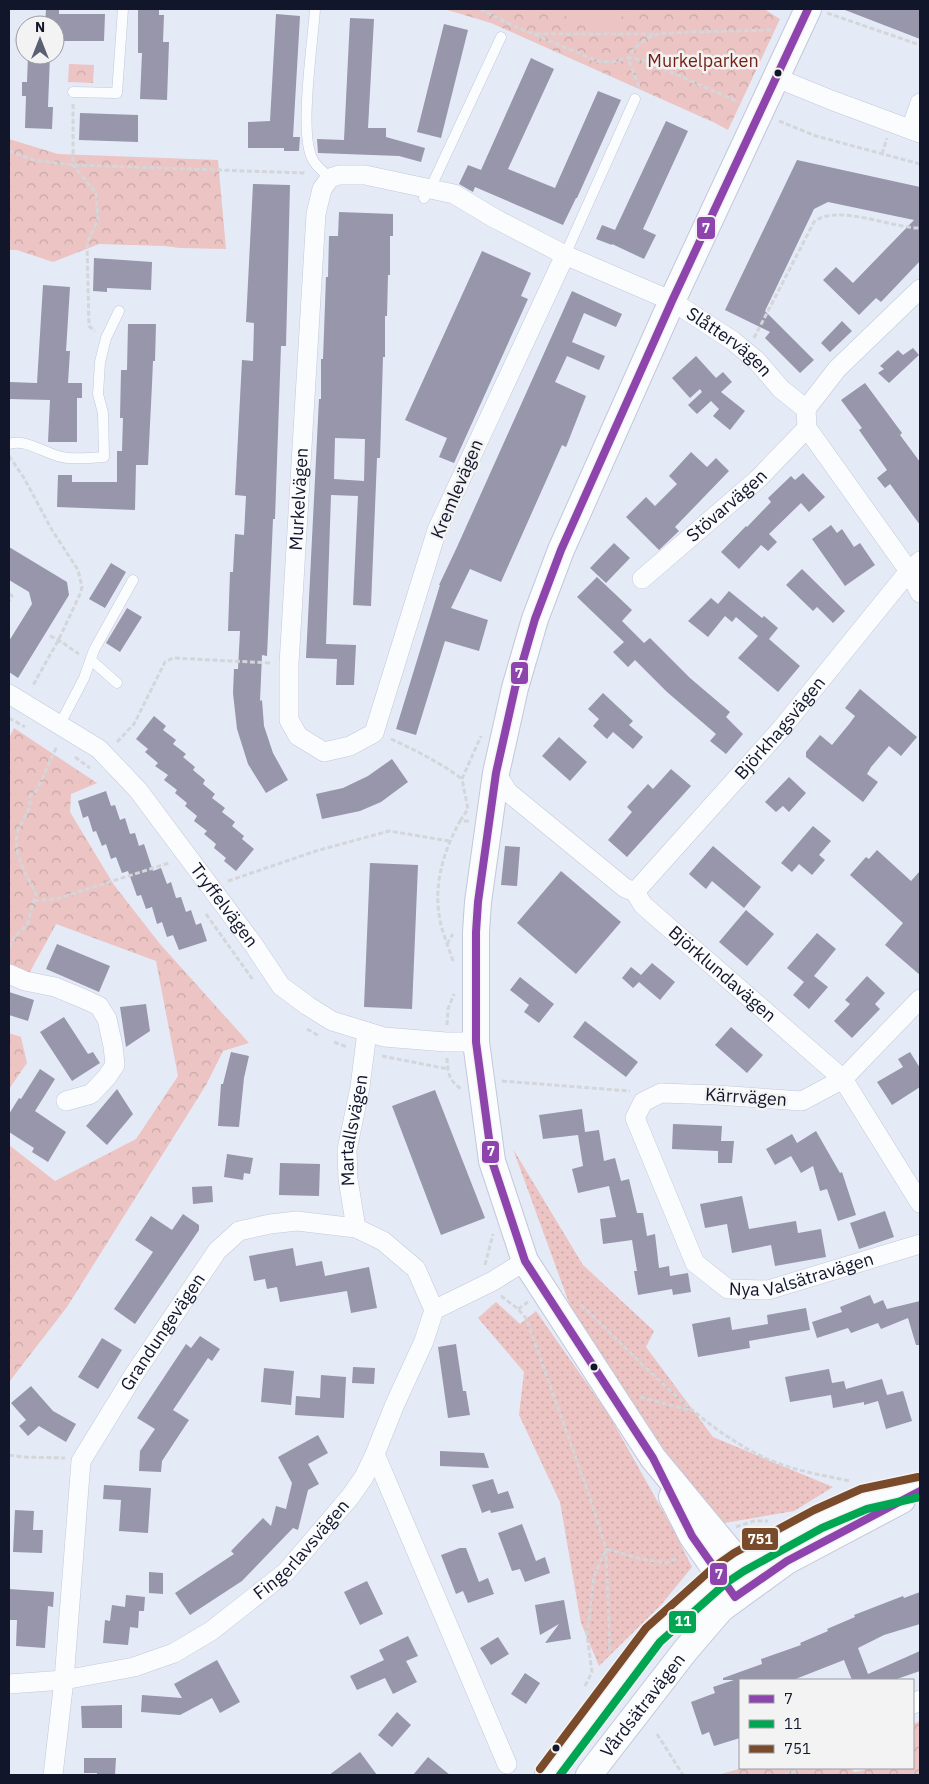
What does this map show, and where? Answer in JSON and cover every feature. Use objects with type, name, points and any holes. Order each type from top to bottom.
[{"type":"street","points":[[745,1590],[653,1458],[525,1262],[492,1161],[476,1042],[476,932],[478,902],[496,773],[518,679],[535,619],[558,558],[672,300],[808,9]]},
{"type":"street","points":[[777,78],[916,131],[920,103]]},
{"type":"street","name":"Slåttervägen","points":[[330,178],[339,175],[365,175],[427,193],[454,194],[494,218],[564,254],[672,300],[733,341],[756,360],[807,418],[915,566],[920,593]]},
{"type":"street","name":"Murkelvägen","points":[[330,178],[322,189],[316,214],[289,664],[289,720],[298,736],[324,752],[350,746],[374,733]]},
{"type":"street","name":"Kremlevägen","points":[[374,733],[437,530],[564,254]]},
{"type":"street","name":"Stövarvägen","points":[[642,579],[758,479],[807,418],[837,369],[920,289]]},
{"type":"street","name":"Björkhagsvägen","points":[[635,892],[781,729],[915,566]]},
{"type":"street","name":"Tryffelvägen","points":[[15,698],[106,755],[138,790],[253,944],[281,986],[332,1021],[384,1037],[446,1042],[476,1042]]},
{"type":"street","name":"Björklundavägen","points":[[496,773],[508,792],[625,888],[635,892],[643,905],[843,1079],[920,1203]]},
{"type":"street","points":[[9,974],[25,981],[55,988],[84,999],[99,1006],[107,1019],[114,1046],[114,1065],[107,1077],[91,1094],[66,1101]]},
{"type":"street","name":"Kärrvägen","points":[[661,1093],[717,1094],[802,1101],[843,1079],[920,999]]},
{"type":"street","name":"Martallsvägen","points":[[356,1228],[348,1180],[347,1150],[360,1087],[367,1032]]},
{"type":"street","name":"Nya Valsätravägen","points":[[661,1093],[642,1102],[635,1118],[695,1263],[728,1289],[768,1290],[920,1244]]},
{"type":"street","name":"Grandungevägen","points":[[53,1775],[64,1680],[81,1461],[135,1373],[217,1252],[238,1230],[270,1224],[297,1221],[356,1228],[383,1241],[416,1269],[434,1310]]},
{"type":"street","points":[[434,1310],[493,1281],[525,1262]]},
{"type":"street","name":"Fingerlavsvägen","points":[[9,1684],[64,1680],[134,1667],[174,1653],[211,1631],[286,1572],[350,1498],[364,1477],[424,1341],[434,1310]]},
{"type":"street","points":[[375,1454],[507,1764]]},
{"type":"street","name":"Vårdsätravägen","points":[[548,1775],[654,1635],[730,1568],[818,1519],[864,1499],[920,1489]]},
{"type":"street","name":"Vårdsätravägen","points":[[589,1775],[685,1650],[721,1609],[787,1561],[920,1489]]},
{"type":"lane","points":[[73,92],[117,93],[123,9]]},
{"type":"lane","points":[[315,9],[307,134],[312,159],[330,178]]},
{"type":"lane","points":[[427,193],[501,37]]},
{"type":"lane","points":[[564,254],[635,99]]},
{"type":"lane","points":[[9,444],[26,443],[48,453],[67,458],[104,458],[103,413],[98,394],[100,362],[106,338],[119,310]]},
{"type":"lane","points":[[59,726],[84,678],[94,650],[133,580]]},
{"type":"lane","points":[[91,660],[118,683]]},
{"type":"path","points":[[480,9],[597,61],[612,62],[628,58],[643,60],[739,102]]},
{"type":"path","points":[[820,9],[920,45]]},
{"type":"path","points":[[533,34],[658,34],[778,30]]},
{"type":"path","points":[[628,58],[634,49],[646,38],[658,34]]},
{"type":"path","points":[[628,58],[639,89],[635,99]]},
{"type":"path","points":[[73,92],[73,165],[96,193],[98,220],[87,243],[88,326],[106,338]]},
{"type":"path","points":[[778,120],[816,136],[920,164]]},
{"type":"path","points":[[882,154],[886,141]]},
{"type":"path","points":[[9,151],[32,160],[73,165],[301,172],[330,178]]},
{"type":"path","points":[[745,350],[758,333],[814,222],[820,217],[839,214],[895,226],[920,228]]},
{"type":"path","points":[[9,456],[24,478],[52,530],[72,559],[80,576],[82,587],[59,639],[36,680],[15,698]]},
{"type":"path","points":[[9,594],[12,596],[9,601]]},
{"type":"path","points":[[50,636],[59,639],[66,647],[91,660]]},
{"type":"path","points":[[106,755],[134,724],[165,662],[173,658],[289,664]]},
{"type":"path","points":[[374,733],[392,739],[424,755],[462,779]]},
{"type":"path","points":[[9,948],[14,937],[27,925],[36,894],[17,853],[17,836],[31,804],[30,796],[37,790],[57,746]]},
{"type":"path","points":[[211,887],[316,851],[389,831],[449,841]]},
{"type":"path","points":[[34,901],[56,899],[169,863]]},
{"type":"path","points":[[452,1082],[481,1079],[571,1088],[661,1093]]},
{"type":"path","points":[[577,1302],[692,1411],[740,1444],[778,1464],[804,1472],[856,1483]]},
{"type":"path","points":[[637,1396],[692,1411]]},
{"type":"path","points":[[9,1455],[70,1458],[81,1461]]},
{"type":"path","points":[[582,1691],[592,1672],[587,1635],[594,1576],[606,1549]]},
{"type":"path","points":[[657,1734],[684,1775]]},
{"type":"path","points":[[784,1775],[800,1769]]},
{"type":"green space","name":"Murkelparken","points":[[444,9],[764,9],[780,19],[728,130],[491,23]]},
{"type":"green space","points":[[553,9],[626,9],[608,40]]},
{"type":"green space","points":[[69,64],[94,65],[93,83],[68,82]]},
{"type":"green space","points":[[9,139],[58,154],[218,160],[226,249],[99,244],[53,262],[17,250],[9,250]]},
{"type":"green space","points":[[14,728],[97,783],[71,794],[70,812],[114,885],[160,944],[249,1043],[223,1051],[206,1085],[67,1307],[9,1382],[9,1145],[55,1181],[136,1139],[178,1076],[156,961],[56,924],[25,981],[9,974],[9,738]]},
{"type":"green space","points":[[9,1033],[21,1037],[27,1063],[9,1089]]},
{"type":"green space","points":[[513,1149],[583,1265],[654,1331],[646,1347],[713,1437],[833,1487],[794,1511],[718,1524],[710,1518],[572,1311]]},
{"type":"green space","points":[[496,1302],[520,1324],[536,1311],[609,1415],[692,1567],[661,1605],[599,1666],[581,1623],[560,1502],[519,1415],[524,1372],[478,1318]]},
{"type":"green space","points":[[920,1721],[919,1775],[718,1775],[739,1769],[850,1769],[855,1772],[869,1769],[914,1769],[914,1724]]},
{"type":"building","points":[[46,9],[59,9],[59,14],[105,14],[104,41],[65,41],[65,15],[46,15]]},
{"type":"building","points":[[138,9],[159,9],[159,15],[164,15],[163,42],[169,42],[167,100],[140,99],[142,53],[138,53]]},
{"type":"building","points":[[920,9],[920,39],[845,10]]},
{"type":"building","points":[[276,14],[300,16],[293,137],[300,137],[299,151],[284,151],[284,148],[248,148],[248,122],[270,121]]},
{"type":"building","points":[[350,18],[374,19],[368,128],[386,128],[386,137],[425,148],[421,162],[399,156],[318,153],[317,139],[344,140]]},
{"type":"building","points":[[444,24],[468,30],[441,138],[417,132]]},
{"type":"building","points":[[531,58],[554,69],[508,169],[555,188],[598,91],[621,100],[563,225],[475,187],[473,192],[459,184],[468,165],[481,170]]},
{"type":"building","points":[[28,65],[50,65],[48,107],[53,107],[52,129],[25,128],[26,96],[22,96],[22,82],[27,82]]},
{"type":"building","points":[[80,113],[138,115],[138,142],[79,140]]},
{"type":"building","points":[[666,121],[688,131],[643,229],[656,235],[644,259],[612,244],[596,239],[602,225],[615,230]]},
{"type":"building","points":[[797,160],[920,187],[920,261],[881,302],[876,298],[859,315],[823,280],[836,267],[853,283],[914,220],[828,202],[814,209],[765,311],[814,360],[800,373],[765,338],[770,332],[725,310]]},
{"type":"building","points":[[253,184],[290,185],[286,346],[281,346],[275,519],[273,519],[267,656],[262,655],[260,701],[262,700],[264,726],[273,753],[288,780],[266,793],[248,764],[237,729],[233,693],[234,669],[238,669],[240,631],[228,631],[230,572],[233,572],[235,534],[244,535],[246,496],[235,495],[242,360],[253,361],[254,323],[246,322]]},
{"type":"building","points":[[339,212],[393,214],[393,236],[390,236],[387,316],[385,316],[380,458],[377,458],[371,606],[353,605],[358,496],[331,495],[326,644],[356,645],[354,685],[336,685],[337,659],[306,658],[329,236],[338,236]],"holes":[[[335,438],[365,439],[364,481],[334,479]]]},
{"type":"building","points":[[482,251],[531,273],[521,296],[528,299],[454,463],[439,457],[447,438],[405,420]]},
{"type":"building","points":[[94,258],[152,262],[151,290],[107,288],[107,292],[93,291]]},
{"type":"building","points":[[43,285],[70,287],[66,351],[70,351],[68,383],[82,383],[82,398],[77,398],[77,442],[48,442],[50,400],[9,399],[9,382],[37,383]]},
{"type":"building","points":[[572,291],[622,314],[616,327],[584,313],[572,342],[605,356],[599,370],[567,356],[555,382],[586,396],[566,447],[562,445],[501,582],[470,569],[451,608],[488,620],[479,651],[445,641],[416,735],[396,729],[439,585]]},
{"type":"building","points":[[842,321],[852,331],[830,352],[821,343]]},
{"type":"building","points":[[128,324],[156,324],[148,465],[136,465],[135,510],[57,507],[58,475],[72,475],[72,482],[117,482],[117,451],[122,451],[123,418],[120,418],[121,370],[127,370]]},
{"type":"building","points":[[913,348],[919,355],[889,383],[878,373],[884,369],[880,366],[898,350],[903,355]]},
{"type":"building","points":[[696,356],[716,378],[723,372],[732,382],[721,392],[745,411],[730,430],[713,416],[719,409],[711,401],[697,414],[688,405],[702,392],[700,389],[690,398],[672,378]]},
{"type":"building","points":[[865,383],[902,433],[900,435],[920,462],[920,525],[890,484],[885,488],[877,478],[887,470],[859,430],[862,428],[841,400]]},
{"type":"building","points":[[691,452],[707,467],[716,458],[729,471],[675,527],[679,531],[659,550],[626,517],[646,497],[655,506],[677,484],[669,476]]},
{"type":"building","points":[[803,473],[825,497],[809,512],[801,503],[769,534],[777,542],[768,551],[761,545],[739,569],[721,552],[771,502],[768,498],[791,476],[795,480]]},
{"type":"building","points":[[831,525],[837,533],[842,529],[854,547],[860,543],[875,565],[845,586],[812,539]]},
{"type":"building","points":[[614,543],[630,558],[606,583],[590,568]]},
{"type":"building","points":[[9,547],[67,582],[69,595],[18,678],[9,672],[9,641],[32,604],[29,592],[9,580]]},
{"type":"building","points":[[111,563],[126,572],[105,608],[89,599]]},
{"type":"building","points":[[802,569],[845,611],[833,623],[817,607],[813,611],[786,585]]},
{"type":"building","points":[[597,577],[632,610],[622,621],[644,643],[650,638],[690,678],[730,712],[726,717],[743,734],[726,754],[710,741],[716,734],[667,692],[635,660],[628,667],[613,652],[624,642],[577,597]]},
{"type":"building","points":[[729,591],[762,618],[764,616],[778,628],[769,639],[800,666],[778,692],[738,658],[758,636],[736,617],[732,622],[725,616],[708,637],[688,621],[711,598],[718,604]]},
{"type":"building","points":[[127,608],[142,617],[120,652],[106,643]]},
{"type":"building","points":[[860,689],[917,737],[901,756],[889,746],[871,767],[867,774],[878,782],[863,802],[806,757],[806,752],[820,735],[832,745],[850,723],[855,716],[845,708]]},
{"type":"building","points":[[603,693],[633,721],[629,725],[643,737],[633,749],[613,732],[607,739],[593,726],[599,719],[588,709]]},
{"type":"building","points":[[154,716],[166,726],[163,730],[176,740],[173,744],[186,754],[183,757],[195,767],[193,770],[205,780],[203,784],[215,794],[212,798],[225,808],[222,812],[235,822],[232,826],[244,836],[242,839],[254,849],[236,871],[224,861],[226,858],[214,848],[216,844],[204,834],[207,831],[194,821],[197,816],[185,806],[187,803],[175,793],[177,790],[164,780],[168,775],[155,766],[158,763],[145,752],[148,749],[136,739]]},
{"type":"building","points":[[559,737],[587,762],[570,781],[542,756]]},
{"type":"building","points":[[392,759],[408,782],[381,802],[360,811],[322,819],[316,794],[343,788],[368,776]]},
{"type":"building","points":[[671,769],[691,786],[627,857],[608,840],[632,812],[627,807],[648,784],[653,789]]},
{"type":"building","points":[[789,777],[806,793],[789,812],[783,806],[776,812],[765,802]]},
{"type":"building","points":[[106,791],[111,806],[115,805],[120,820],[125,818],[130,834],[135,833],[139,846],[144,844],[153,871],[161,868],[167,884],[171,882],[176,898],[181,897],[186,912],[191,910],[196,925],[201,923],[207,941],[179,950],[173,935],[167,937],[162,922],[157,924],[152,907],[146,909],[141,895],[137,896],[128,871],[122,873],[116,857],[111,859],[106,844],[102,846],[96,831],[93,832],[88,816],[83,818],[78,801]]},
{"type":"building","points":[[813,826],[831,841],[819,855],[825,860],[812,875],[799,864],[792,872],[781,863]]},
{"type":"building","points":[[505,846],[520,847],[517,886],[501,885]]},
{"type":"building","points":[[713,846],[761,887],[744,908],[712,881],[706,889],[689,874]]},
{"type":"building","points":[[877,850],[911,881],[920,871],[920,975],[885,945],[903,923],[850,875],[866,857],[869,859]]},
{"type":"building","points":[[370,863],[418,865],[412,1009],[364,1007]]},
{"type":"building","points":[[561,871],[621,922],[576,974],[517,923]]},
{"type":"building","points":[[746,910],[774,934],[747,966],[719,942]]},
{"type":"building","points":[[817,933],[836,949],[814,976],[828,987],[809,1009],[793,995],[804,982],[787,968]]},
{"type":"building","points":[[57,944],[110,966],[99,992],[46,969]]},
{"type":"building","points":[[652,963],[675,982],[660,1000],[639,982],[633,988],[622,978],[631,967],[641,975]]},
{"type":"building","points":[[867,976],[885,993],[875,1004],[880,1009],[852,1038],[834,1021],[850,1004],[845,1000]]},
{"type":"building","points":[[520,977],[554,1004],[539,1023],[524,1012],[529,1005],[510,990]]},
{"type":"building","points":[[9,992],[34,1000],[28,1021],[9,1015]]},
{"type":"building","points":[[146,1004],[150,1031],[126,1047],[120,1007]]},
{"type":"building","points":[[64,1017],[88,1054],[93,1052],[100,1063],[72,1081],[40,1032]]},
{"type":"building","points":[[585,1021],[638,1062],[626,1077],[573,1037]]},
{"type":"building","points":[[731,1027],[763,1055],[747,1073],[715,1045]]},
{"type":"building","points":[[231,1052],[249,1056],[244,1078],[239,1127],[218,1126],[221,1084],[223,1084]]},
{"type":"building","points":[[910,1052],[920,1068],[920,1087],[892,1105],[877,1082],[903,1067],[898,1059]]},
{"type":"building","points":[[40,1069],[55,1079],[35,1111],[66,1132],[48,1162],[32,1152],[34,1148],[9,1132],[9,1114]]},
{"type":"building","points":[[117,1089],[133,1114],[107,1145],[86,1126]]},
{"type":"building","points":[[435,1090],[485,1218],[441,1235],[392,1106]]},
{"type":"building","points":[[582,1109],[585,1132],[599,1130],[604,1161],[615,1158],[621,1181],[629,1179],[637,1213],[643,1213],[647,1236],[655,1234],[659,1268],[669,1266],[670,1276],[688,1273],[691,1292],[673,1295],[672,1289],[638,1295],[634,1271],[637,1271],[632,1240],[603,1244],[600,1219],[616,1217],[609,1186],[578,1193],[572,1169],[583,1166],[578,1135],[543,1139],[539,1115]]},
{"type":"building","points":[[673,1124],[722,1126],[721,1141],[734,1141],[732,1163],[718,1163],[718,1151],[672,1149]]},
{"type":"building","points":[[816,1131],[840,1173],[842,1172],[856,1215],[838,1221],[827,1189],[820,1191],[813,1166],[801,1173],[791,1156],[775,1165],[766,1149],[792,1134],[797,1143]]},
{"type":"building","points":[[227,1154],[253,1158],[250,1174],[244,1173],[243,1180],[224,1177]]},
{"type":"building","points":[[280,1163],[320,1164],[319,1196],[279,1195]]},
{"type":"building","points":[[212,1186],[213,1202],[193,1204],[192,1187]]},
{"type":"building","points":[[742,1196],[749,1229],[796,1221],[798,1233],[821,1229],[826,1257],[775,1266],[771,1245],[732,1253],[727,1224],[705,1228],[700,1204]]},
{"type":"building","points":[[885,1211],[894,1237],[859,1249],[850,1223]]},
{"type":"building","points":[[183,1214],[199,1225],[199,1230],[135,1324],[114,1309],[153,1252],[135,1240],[151,1216],[172,1230]]},
{"type":"building","points":[[293,1248],[296,1266],[322,1261],[325,1276],[369,1267],[377,1308],[351,1313],[347,1291],[280,1302],[277,1287],[267,1289],[265,1279],[254,1281],[249,1256]]},
{"type":"building","points":[[870,1295],[874,1304],[883,1300],[887,1309],[920,1301],[920,1345],[916,1345],[908,1318],[881,1329],[878,1323],[851,1333],[848,1328],[817,1338],[812,1322],[842,1312],[840,1307]]},
{"type":"building","points":[[806,1308],[810,1330],[749,1341],[750,1348],[698,1357],[692,1324],[730,1317],[732,1330],[768,1324],[767,1315]]},
{"type":"building","points":[[200,1336],[220,1349],[212,1361],[208,1358],[173,1410],[189,1420],[162,1461],[161,1472],[139,1471],[140,1451],[155,1429],[137,1418],[186,1344],[191,1348]]},
{"type":"building","points":[[102,1338],[122,1350],[98,1389],[78,1377]]},
{"type":"building","points":[[456,1344],[463,1391],[466,1391],[470,1415],[448,1418],[438,1347]]},
{"type":"building","points":[[353,1367],[375,1368],[374,1384],[352,1383]]},
{"type":"building","points":[[264,1368],[294,1371],[291,1405],[261,1402]]},
{"type":"building","points":[[829,1369],[832,1383],[844,1381],[846,1389],[882,1379],[887,1395],[903,1391],[912,1421],[886,1429],[878,1401],[864,1405],[864,1402],[833,1408],[831,1395],[790,1402],[785,1377]]},
{"type":"building","points":[[321,1375],[346,1377],[344,1418],[295,1415],[296,1396],[320,1398]]},
{"type":"building","points":[[31,1386],[53,1411],[76,1424],[66,1442],[39,1426],[28,1436],[19,1426],[26,1420],[11,1403]]},
{"type":"building","points":[[318,1435],[328,1453],[308,1464],[319,1484],[308,1490],[298,1530],[293,1528],[242,1581],[190,1615],[175,1593],[234,1554],[231,1551],[263,1518],[271,1526],[276,1506],[286,1509],[292,1483],[278,1457]]},
{"type":"building","points":[[440,1451],[484,1453],[489,1468],[440,1466]]},
{"type":"building","points":[[493,1479],[498,1494],[508,1491],[514,1508],[491,1513],[490,1510],[482,1513],[472,1485]]},
{"type":"building","points":[[104,1485],[151,1488],[148,1533],[119,1531],[121,1500],[103,1499]]},
{"type":"building","points":[[15,1510],[34,1511],[33,1530],[43,1530],[42,1553],[13,1552]]},
{"type":"building","points":[[522,1524],[536,1561],[545,1557],[550,1573],[525,1582],[520,1569],[512,1571],[498,1533]]},
{"type":"building","points":[[460,1548],[466,1548],[479,1582],[488,1578],[494,1594],[468,1603],[463,1591],[456,1594],[441,1555]]},
{"type":"building","points":[[149,1572],[163,1573],[163,1594],[149,1593]]},
{"type":"building","points":[[367,1581],[383,1614],[360,1625],[344,1592]]},
{"type":"building","points":[[9,1589],[54,1592],[53,1607],[48,1606],[45,1648],[16,1646],[17,1620],[9,1620]]},
{"type":"building","points":[[920,1592],[920,1624],[884,1635],[858,1648],[868,1674],[920,1651],[920,1671],[897,1679],[852,1679],[844,1660],[796,1679],[739,1679],[739,1738],[714,1746],[709,1732],[702,1735],[691,1702],[715,1693],[713,1687],[734,1680],[723,1680],[723,1678],[762,1664],[761,1659],[801,1645],[800,1643],[828,1631],[827,1629],[855,1617],[854,1615],[903,1596],[904,1598]]},
{"type":"building","points":[[126,1595],[145,1597],[144,1611],[139,1611],[138,1628],[130,1627],[128,1645],[103,1643],[105,1620],[110,1621],[112,1605],[125,1607]]},
{"type":"building","points":[[564,1600],[571,1639],[545,1643],[559,1624],[540,1635],[535,1605]]},
{"type":"building","points":[[408,1636],[418,1656],[406,1661],[417,1682],[393,1694],[385,1678],[357,1690],[350,1676],[384,1660],[379,1650]]},
{"type":"building","points":[[498,1637],[509,1654],[491,1665],[480,1648]]},
{"type":"building","points":[[217,1660],[240,1702],[220,1713],[212,1698],[180,1715],[141,1712],[142,1695],[182,1698],[174,1684]]},
{"type":"building","points":[[525,1673],[540,1683],[526,1704],[511,1694]]},
{"type":"building","points":[[122,1705],[122,1728],[82,1728],[81,1706]]},
{"type":"building","points":[[397,1712],[411,1725],[392,1747],[378,1735]]},
{"type":"building","points":[[360,1752],[377,1775],[329,1775]]},
{"type":"building","points":[[428,1757],[450,1775],[413,1775]]},
{"type":"building","points":[[84,1758],[116,1758],[115,1775],[84,1773]]},
{"type":"transit line","name":"7","points":[[808,9],[672,301],[561,550],[535,619],[515,688],[496,773],[478,902],[476,932],[476,1042],[492,1161],[525,1261],[653,1458],[692,1536],[735,1597],[787,1561],[920,1491]]},
{"type":"transit line","name":"751","points":[[540,1769],[646,1628],[714,1567],[734,1553],[814,1510],[861,1489],[918,1477]]},
{"type":"transit line","name":"11","points":[[560,1775],[660,1642],[726,1583],[822,1528],[867,1509],[920,1497]]}]
